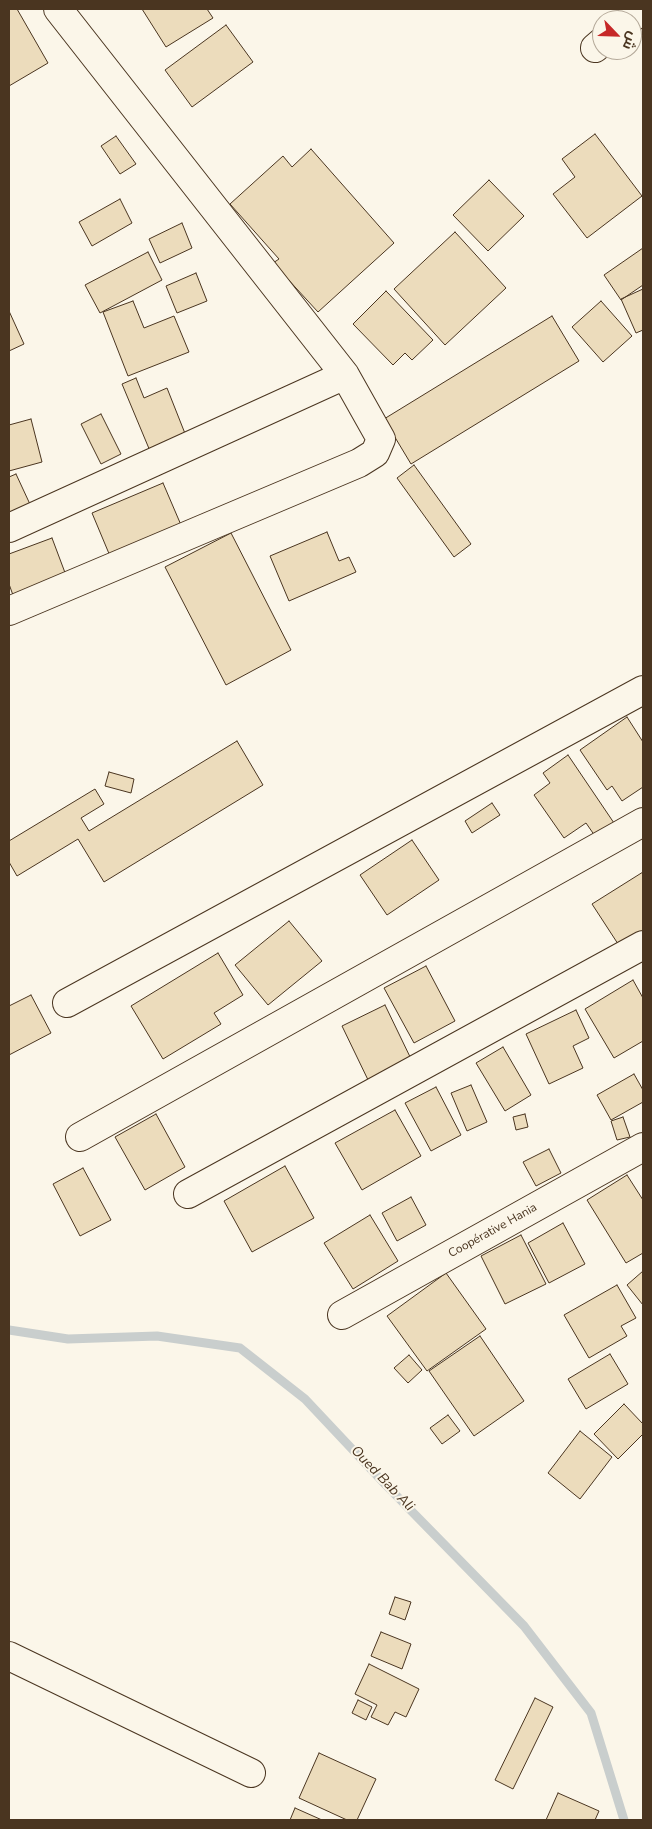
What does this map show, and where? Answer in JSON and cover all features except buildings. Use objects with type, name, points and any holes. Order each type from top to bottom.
[{"type":"street","points":[[9,611],[359,463],[375,453],[381,439],[345,376],[58,9]]},
{"type":"street","points":[[9,528],[345,376]]},
{"type":"street","points":[[67,1003],[643,690]]},
{"type":"street","points":[[80,1137],[643,822]]},
{"type":"street","points":[[188,1194],[643,945]]},
{"type":"street","name":"Coopérative Hania","points":[[342,1315],[643,1147]]},
{"type":"street","points":[[9,1656],[251,1773]]},
{"type":"waterway","name":"Oued Bab Ali","points":[[9,1330],[68,1339],[157,1336],[240,1348],[305,1399],[524,1626],[591,1713],[624,1820]]}]
